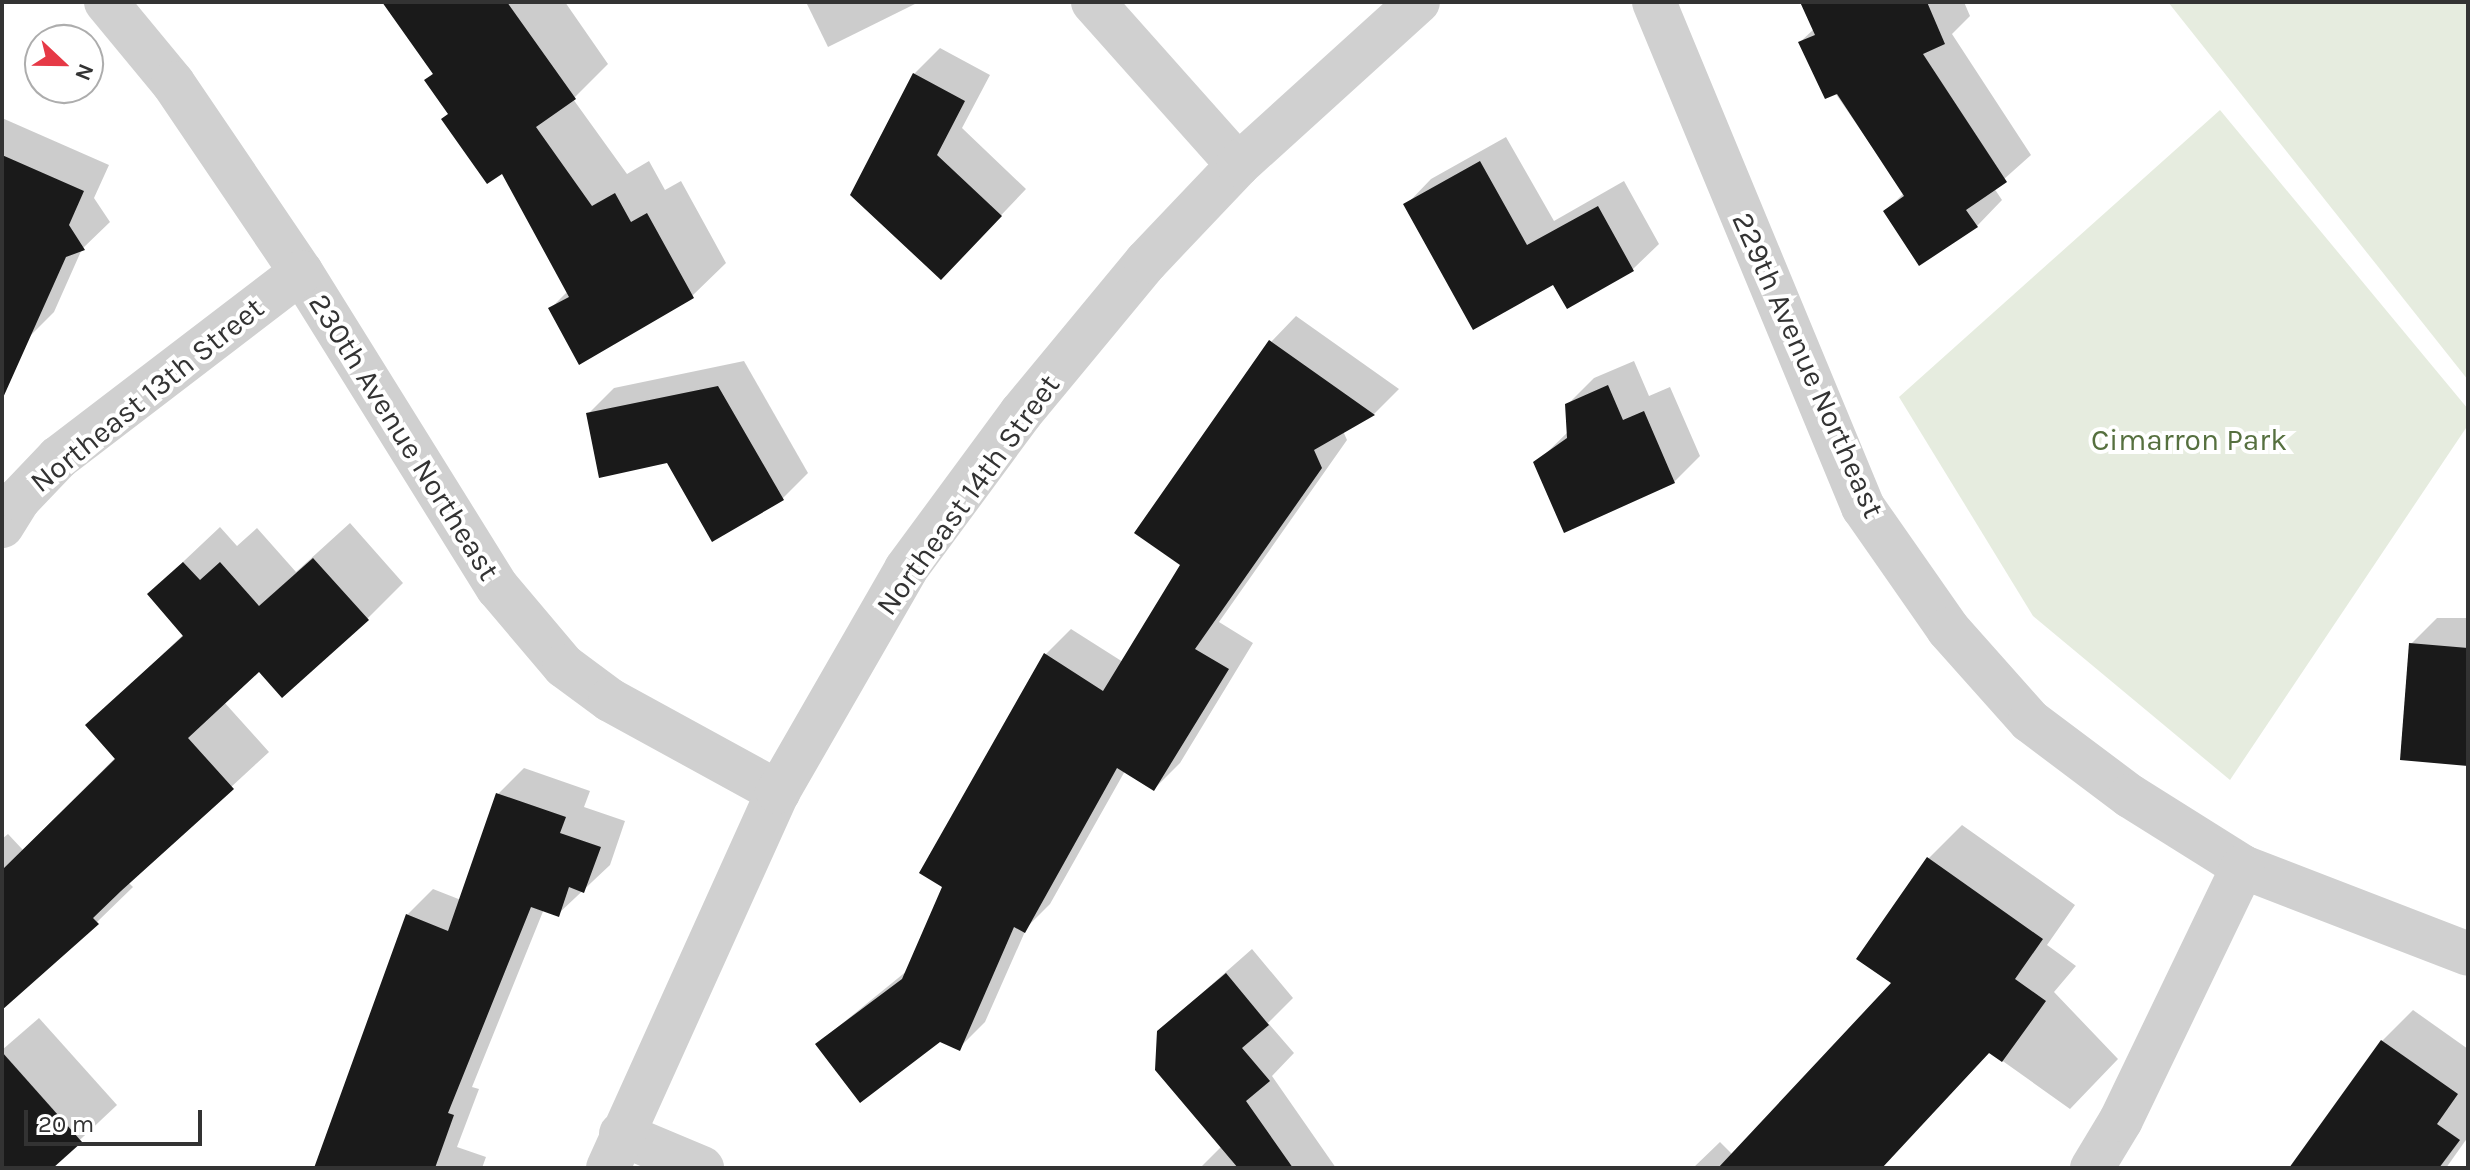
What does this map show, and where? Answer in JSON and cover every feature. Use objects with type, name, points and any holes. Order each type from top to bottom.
[{"type":"street","name":"230th Avenue Northeast","points":[[106,2],[173,83],[301,272],[498,588],[564,666],[610,700],[778,792]]},
{"type":"street","points":[[1093,2],[1238,165]]},
{"type":"street","name":"Northeast 14th Street","points":[[615,1151],[778,792],[924,545],[1098,320],[1238,165],[1418,2]]},
{"type":"street","name":"229th Avenue Northeast","points":[[1654,2],[1863,507],[1948,629],[2030,721],[2130,796],[2243,867],[2468,954]]},
{"type":"street","name":"Northeast 13th Street","points":[[2,526],[58,458],[301,272]]},
{"type":"street","points":[[2092,1168],[2121,1120],[2243,867]]},
{"type":"street","points":[[615,1151],[702,1168]]},
{"type":"green space","points":[[2168,2],[2468,2],[2468,380]]},
{"type":"green space","name":"Cimarron Park","points":[[2220,110],[2468,409],[2468,425],[2230,780],[2033,616],[1899,397]]},
{"type":"building","points":[[382,2],[507,2],[576,99],[536,127],[592,206],[615,193],[631,222],[647,213],[694,298],[579,365],[548,308],[569,297],[502,174],[487,184],[441,119],[448,114],[424,80],[433,74]]},
{"type":"building","points":[[1800,2],[1927,2],[1945,44],[1923,54],[2007,182],[1966,210],[1978,227],[1919,266],[1883,211],[1904,196],[1837,94],[1825,99],[1798,42],[1815,35]]},
{"type":"building","points":[[913,73],[965,101],[937,155],[1002,216],[941,280],[850,195]]},
{"type":"building","points":[[2,155],[84,191],[69,225],[85,250],[66,257],[2,400]]},
{"type":"building","points":[[1480,161],[1527,245],[1598,206],[1634,271],[1567,309],[1553,285],[1473,330],[1403,204]]},
{"type":"building","points":[[1269,340],[1375,415],[1314,450],[1322,468],[1195,649],[1229,669],[1154,791],[1117,768],[1025,933],[1014,927],[960,1051],[940,1042],[860,1103],[815,1044],[902,979],[942,887],[919,873],[1044,653],[1103,691],[1180,565],[1134,533]]},
{"type":"building","points":[[1608,385],[1623,420],[1644,411],[1675,483],[1564,533],[1533,462],[1567,438],[1565,404]]},
{"type":"building","points":[[718,386],[784,500],[712,542],[667,463],[599,478],[586,413]]},
{"type":"building","points":[[313,558],[369,620],[282,698],[259,672],[188,738],[234,789],[93,918],[99,924],[2,1010],[2,870],[115,759],[85,725],[183,636],[147,594],[183,562],[200,580],[220,562],[259,606]]},
{"type":"building","points":[[2409,643],[2468,648],[2468,766],[2400,760]]},
{"type":"building","points":[[496,793],[566,817],[560,833],[601,847],[584,893],[569,887],[559,917],[531,907],[448,1113],[454,1115],[435,1168],[314,1168],[406,914],[448,931]]},
{"type":"building","points":[[1927,857],[2043,939],[2015,979],[2046,1001],[2002,1062],[1989,1053],[1882,1168],[1718,1168],[1891,983],[1856,959]]},
{"type":"building","points":[[1226,973],[1269,1025],[1242,1048],[1270,1081],[1246,1101],[1293,1168],[1238,1168],[1155,1070],[1157,1031]]},
{"type":"building","points":[[2381,1040],[2458,1094],[2437,1124],[2460,1140],[2439,1168],[2289,1168]]},
{"type":"building","points":[[2,1052],[82,1142],[53,1168],[2,1168]]}]
